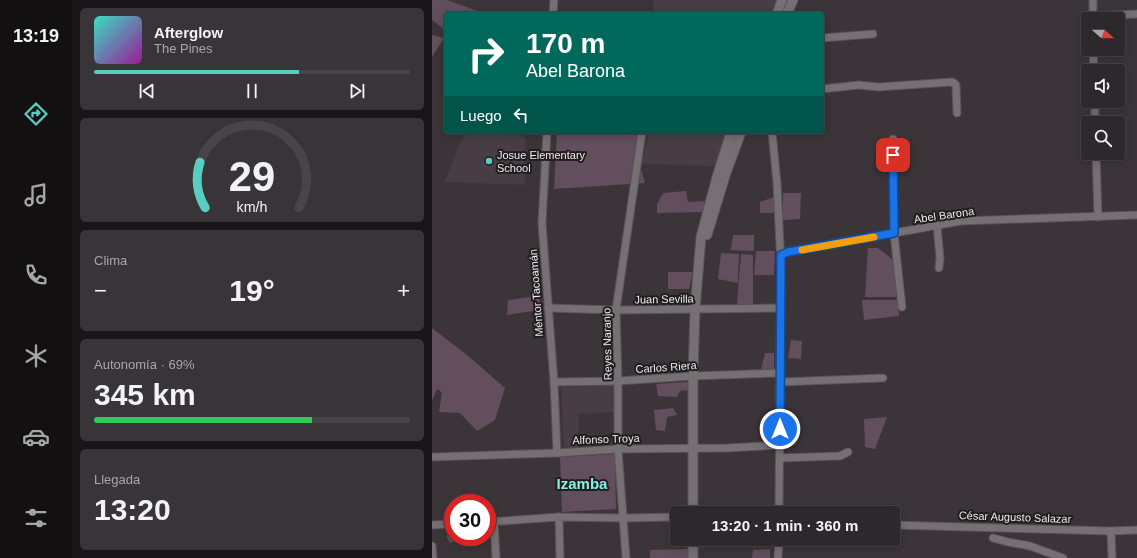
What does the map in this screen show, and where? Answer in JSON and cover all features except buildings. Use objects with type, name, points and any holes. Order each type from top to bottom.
[{"type":"street","points":[[553,12],[554,0]]},
{"type":"street","points":[[778,12],[782,0]]},
{"type":"street","points":[[788,12],[793,0]]},
{"type":"street","points":[[1093,0],[1093,12]]},
{"type":"street","points":[[1125,15],[1137,14]]},
{"type":"street","points":[[824,38],[872,34]]},
{"type":"street","points":[[824,89],[859,85],[878,87],[954,82],[956,85],[957,112]]},
{"type":"street","name":"Méntor Tacoamán","points":[[547,134],[542,223],[554,382],[557,453]]},
{"type":"street","name":"Reyes Naranjo","points":[[626,558],[618,448],[616,310],[642,134]]},
{"type":"street","points":[[693,506],[693,376],[695,309],[701,237],[730,134]]},
{"type":"street","points":[[699,261],[726,173],[740,134]]},
{"type":"street","points":[[772,134],[777,183],[781,255],[779,506]]},
{"type":"street","points":[[893,139],[894,233],[902,307]]},
{"type":"street","points":[[1096,160],[1098,217]]},
{"type":"street","name":"Abel Barona","points":[[781,255],[788,252],[961,221],[1137,215]]},
{"type":"street","points":[[937,226],[940,258],[939,268]]},
{"type":"street","name":"Juan Sevilla","points":[[548,308],[616,310],[781,308]]},
{"type":"street","name":"Carlos Riera","points":[[554,382],[618,381],[693,376],[780,373]]},
{"type":"street","points":[[780,382],[883,378]]},
{"type":"street","name":"Alfonso Troya","points":[[432,457],[557,453],[618,448],[693,449],[780,445]]},
{"type":"street","points":[[780,458],[840,456],[848,452]]},
{"type":"street","points":[[559,517],[560,558]]},
{"type":"street","points":[[496,522],[559,517],[670,517]]},
{"type":"street","points":[[432,525],[444,524]]},
{"type":"street","name":"César Augusto Salazar","points":[[900,525],[1137,530]]},
{"type":"street","points":[[1111,530],[1112,558]]},
{"type":"street","points":[[994,538],[1030,546],[1063,558]]},
{"type":"street","points":[[432,546],[432,558]]},
{"type":"street","points":[[494,546],[496,558]]},
{"type":"street","points":[[693,546],[693,558]]},
{"type":"street","points":[[778,546],[778,558]]},
{"type":"shaded area","points":[[432,0],[447,0],[480,12],[444,12],[444,29],[432,20]]},
{"type":"shaded area","points":[[654,0],[779,0],[773,12],[653,12]]},
{"type":"shaded area","points":[[432,35],[444,38],[432,57]]},
{"type":"shaded area","name":"Josue Elementary School","points":[[464,134],[521,134],[525,139],[525,185],[444,182]]},
{"type":"shaded area","points":[[557,134],[641,134],[637,156],[645,183],[554,189]]},
{"type":"shaded area","points":[[649,134],[725,134],[716,166],[642,164]]},
{"type":"shaded area","points":[[686,191],[688,202],[705,201],[703,212],[657,213],[657,204],[663,193]]},
{"type":"shaded area","points":[[783,193],[801,193],[800,219],[783,220]]},
{"type":"shaded area","points":[[774,197],[774,213],[760,213],[760,202]]},
{"type":"shaded area","points":[[733,235],[754,235],[754,251],[731,250]]},
{"type":"shaded area","points":[[868,248],[878,248],[897,263],[896,297],[865,297]]},
{"type":"shaded area","points":[[756,251],[775,251],[774,275],[754,275]]},
{"type":"shaded area","points":[[721,253],[739,254],[738,283],[718,279]]},
{"type":"shaded area","points":[[741,254],[753,255],[753,304],[737,304]]},
{"type":"shaded area","points":[[668,272],[693,272],[689,289],[668,289]]},
{"type":"shaded area","points":[[539,296],[540,310],[507,315],[508,300]]},
{"type":"shaded area","points":[[862,300],[898,300],[899,316],[864,320]]},
{"type":"shaded area","points":[[432,328],[467,355],[505,388],[495,420],[477,431],[460,413],[439,412],[442,393],[439,390],[437,389],[432,401]]},
{"type":"shaded area","points":[[791,340],[802,341],[801,359],[788,358]]},
{"type":"shaded area","points":[[765,353],[774,353],[774,370],[761,370]]},
{"type":"shaded area","points":[[688,382],[689,390],[680,391],[677,397],[658,396],[656,384]]},
{"type":"shaded area","points":[[613,384],[616,412],[579,414],[578,448],[564,449],[561,387]]},
{"type":"shaded area","points":[[673,408],[677,415],[667,417],[665,431],[656,430],[654,410]]},
{"type":"shaded area","points":[[887,417],[875,449],[865,447],[864,419]]},
{"type":"shaded area","points":[[615,454],[616,509],[562,512],[560,457]]},
{"type":"shaded area","points":[[691,549],[691,558],[650,558],[650,550]]},
{"type":"shaded area","points":[[770,549],[770,558],[752,558],[753,550]]},
{"type":"slow traffic","points":[[802,250],[874,237]]},
{"type":"place","name":"Josue Elementary School","points":[[489,161]]},
{"type":"district","name":"Izamba","points":[[582,484]]},
{"type":"route","points":[[780,429],[781,255],[788,252],[894,233],[893,155]]}]
